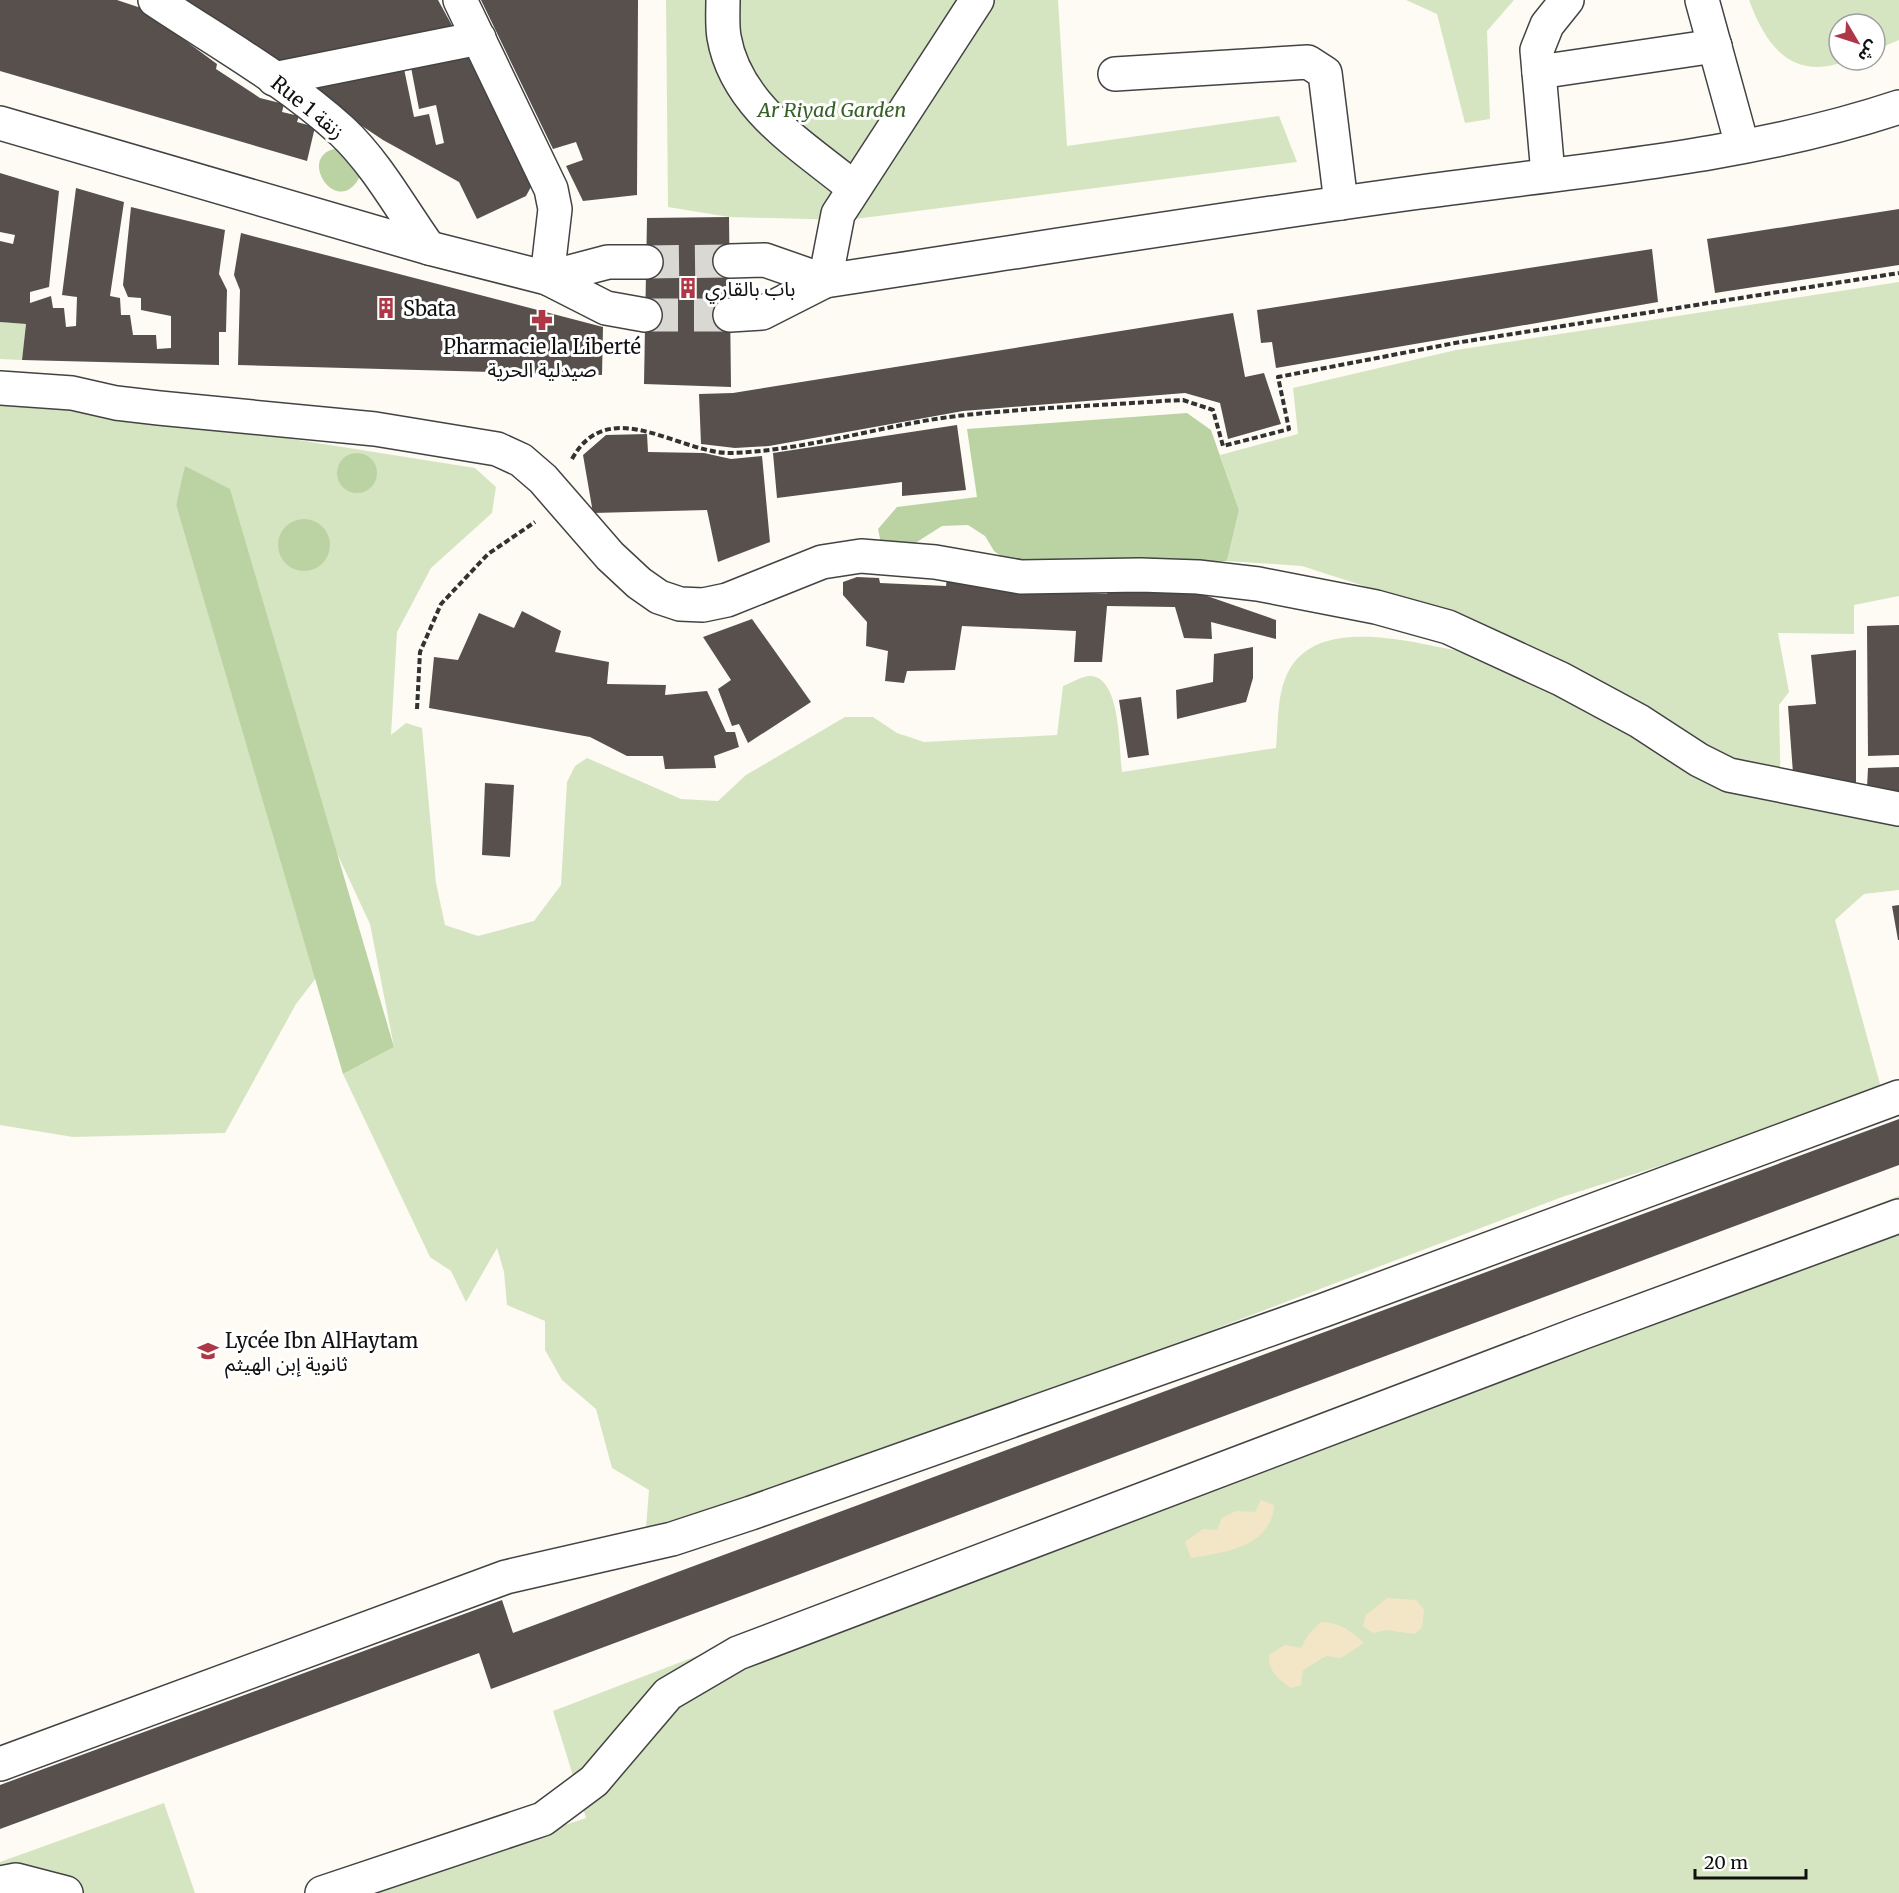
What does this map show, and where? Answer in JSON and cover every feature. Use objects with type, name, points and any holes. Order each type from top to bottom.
[{"type":"street","name":"Rue 1 زنقة","points":[[155,0],[274,79],[342,132],[386,184],[429,248]]},
{"type":"street","points":[[460,0],[551,189],[555,209],[548,278]]},
{"type":"street","points":[[723,0],[724,37],[738,80],[761,111],[854,188]]},
{"type":"street","points":[[825,281],[837,214],[977,0]]},
{"type":"street","points":[[1548,174],[1538,50],[1540,37],[1567,0]]},
{"type":"street","points":[[1702,0],[1742,145]]},
{"type":"street","points":[[274,79],[479,38]]},
{"type":"street","points":[[1539,72],[1715,46]]},
{"type":"street","points":[[1115,74],[1308,62],[1325,74],[1341,202]]},
{"type":"street","points":[[730,315],[762,313],[825,281],[1341,202],[1691,155],[1847,124],[1899,107]]},
{"type":"street","points":[[0,123],[429,248],[548,278],[606,308],[645,315]]},
{"type":"street","points":[[730,261],[765,260],[825,281]]},
{"type":"street","points":[[548,278],[608,262],[646,262]]},
{"type":"street","points":[[0,388],[72,393],[127,404],[375,429],[497,449],[521,460],[555,494],[610,556],[639,583],[659,597],[680,604],[727,600],[822,562],[861,556],[934,562],[1022,577],[1140,575],[1198,577],[1258,584],[1376,607],[1448,627],[1561,679],[1640,721],[1699,760],[1729,775],[1899,809]]},
{"type":"street","points":[[0,1764],[506,1577],[672,1539],[751,1514],[1313,1314],[1899,1097]]},
{"type":"street","points":[[322,1893],[543,1819],[594,1782],[668,1694],[738,1653],[1536,1349],[1899,1216]]},
{"type":"street","points":[[0,1883],[16,1880],[66,1893]]},
{"type":"path","points":[[417,709],[420,652],[441,604],[488,554],[538,519],[555,494],[578,448],[591,435],[606,430],[651,431],[697,447],[730,453],[767,449],[957,416],[1183,400],[1213,410],[1223,446],[1289,429],[1278,377],[1455,343],[1899,273]]},
{"type":"green space","name":"Ar Riyad Garden","points":[[666,0],[1058,0],[1067,146],[1279,116],[1297,162],[847,220],[729,217],[668,207]]},
{"type":"green space","points":[[1406,0],[1514,0],[1487,31],[1490,119],[1465,123],[1437,14]]},
{"type":"green space","points":[[1749,0],[1899,0],[1899,40],[1887,45],[1887,12],[1827,12],[1827,66],[1813,67],[1798,64],[1785,57],[1764,33]]},
{"type":"green space","points":[[343,148],[361,174],[351,188],[341,192],[331,188],[319,170],[320,160],[328,151]]},
{"type":"green space","points":[[1899,282],[1899,596],[1854,605],[1854,634],[1778,633],[1789,692],[1779,705],[1781,803],[1842,806],[1899,821],[1899,890],[1864,894],[1835,920],[1883,1095],[1562,1197],[1207,1332],[747,1497],[646,1528],[649,1490],[612,1468],[596,1409],[562,1380],[545,1350],[545,1321],[507,1305],[504,1272],[497,1248],[466,1302],[451,1271],[430,1257],[343,1074],[394,1047],[370,924],[335,849],[186,466],[176,505],[316,978],[296,1004],[225,1133],[73,1137],[0,1125],[0,398],[33,398],[475,468],[496,487],[492,513],[431,568],[397,632],[391,735],[406,723],[422,728],[436,883],[445,925],[478,936],[534,921],[561,885],[567,782],[575,766],[587,758],[681,799],[718,801],[746,775],[845,717],[873,717],[897,733],[924,742],[1057,735],[1063,686],[1090,676],[1100,679],[1108,688],[1113,700],[1119,732],[1122,772],[1276,748],[1282,687],[1297,659],[1314,646],[1335,639],[1359,637],[1409,641],[1454,650],[1473,621],[1302,566],[1227,561],[1239,510],[1220,455],[1298,434],[1293,388],[1456,350]]},
{"type":"green space","points":[[0,322],[26,324],[22,360],[0,359]]},
{"type":"green space","points":[[1187,413],[1211,430],[1239,510],[1227,561],[1019,569],[994,551],[985,536],[968,525],[942,526],[901,552],[881,543],[878,529],[897,507],[977,497],[967,429]]},
{"type":"green space","points":[[357,453],[371,459],[377,473],[371,487],[357,493],[343,487],[337,473],[343,459]]},
{"type":"green space","points":[[185,466],[230,489],[394,1047],[343,1074],[176,505]]},
{"type":"green space","points":[[304,519],[314,521],[322,527],[328,535],[330,545],[328,555],[322,563],[314,569],[304,571],[294,569],[286,563],[280,555],[278,545],[280,535],[286,527],[294,521]]},
{"type":"green space","points":[[1899,1196],[1899,1893],[358,1893],[586,1818],[553,1711]]},
{"type":"green space","points":[[164,1803],[195,1893],[0,1893],[0,1862]]},
{"type":"sand","points":[[1261,1500],[1274,1505],[1271,1519],[1264,1531],[1255,1539],[1231,1550],[1191,1558],[1185,1542],[1203,1529],[1217,1530],[1222,1518],[1236,1511],[1255,1512]]},
{"type":"sand","points":[[1387,1598],[1416,1600],[1424,1610],[1422,1627],[1415,1634],[1386,1630],[1373,1633],[1363,1626],[1366,1615]]},
{"type":"sand","points":[[1321,1622],[1345,1628],[1364,1643],[1341,1658],[1326,1656],[1303,1670],[1301,1685],[1291,1688],[1275,1674],[1270,1666],[1269,1655],[1285,1645],[1301,1648],[1308,1635]]},
{"type":"building","points":[[0,0],[117,0],[141,8],[217,64],[216,69],[260,98],[284,104],[282,112],[299,116],[297,122],[315,127],[307,161],[0,71]]},
{"type":"building","points":[[185,0],[438,0],[454,29],[281,63]]},
{"type":"building","points":[[481,0],[638,0],[637,195],[583,201],[566,166],[583,160],[576,142],[553,149]]},
{"type":"building","points":[[465,51],[532,185],[526,196],[477,219],[459,182],[383,140],[356,122],[309,83],[403,64],[414,117],[429,114],[436,145],[444,143],[436,105],[419,109],[410,62]]},
{"type":"building","points":[[0,173],[59,191],[49,287],[30,292],[30,303],[51,296],[53,308],[64,308],[66,327],[76,326],[77,297],[62,295],[76,188],[124,202],[110,296],[120,298],[121,315],[130,315],[133,335],[156,335],[157,349],[171,348],[171,316],[141,310],[141,298],[128,297],[123,285],[131,207],[225,230],[219,274],[227,290],[226,332],[219,332],[219,365],[22,360],[26,324],[0,322],[0,241],[13,244],[15,235],[0,232]]},
{"type":"building","points":[[1899,209],[1899,265],[1715,293],[1707,239]]},
{"type":"building","name":"باب بالقاري","points":[[729,217],[731,387],[644,384],[647,218]]},
{"type":"building","name":"Sbata","points":[[241,233],[603,327],[602,375],[238,365],[240,290],[234,275]]},
{"type":"building","points":[[1652,249],[1658,302],[1276,368],[1272,342],[1261,343],[1257,310]]},
{"type":"building","points":[[1233,313],[1245,377],[1264,373],[1281,424],[1228,439],[1220,403],[1185,393],[963,411],[769,446],[735,448],[701,444],[699,394],[733,393]]},
{"type":"building","points":[[957,425],[966,490],[902,496],[902,482],[777,498],[773,453]]},
{"type":"building","points":[[647,434],[648,452],[704,453],[731,459],[762,456],[770,542],[718,562],[707,510],[593,513],[583,455],[606,435]]},
{"type":"building","points":[[857,577],[879,578],[880,583],[946,586],[947,577],[994,589],[1107,594],[1109,589],[1187,589],[1276,620],[1276,639],[1211,622],[1212,639],[1184,638],[1175,607],[1107,606],[1102,662],[1074,662],[1076,631],[962,626],[955,670],[907,671],[904,683],[885,681],[888,651],[866,646],[867,622],[843,595],[843,582]]},
{"type":"building","points":[[522,611],[561,631],[555,652],[609,662],[607,684],[666,685],[665,695],[707,691],[726,732],[735,732],[739,747],[714,756],[716,768],[665,769],[663,756],[627,756],[590,737],[429,708],[434,657],[458,660],[479,613],[514,628]]},
{"type":"building","points":[[752,619],[811,702],[748,743],[739,724],[732,726],[718,689],[731,680],[703,637]]},
{"type":"building","points":[[1899,625],[1899,755],[1868,756],[1867,626]]},
{"type":"building","points":[[1253,647],[1253,678],[1246,702],[1177,719],[1176,690],[1213,682],[1214,654]]},
{"type":"building","points":[[1856,650],[1856,783],[1793,773],[1788,706],[1816,704],[1811,655]]},
{"type":"building","points":[[1141,697],[1149,755],[1128,758],[1119,700]]},
{"type":"building","points":[[1899,767],[1899,796],[1867,788],[1868,768]]},
{"type":"building","points":[[485,783],[514,785],[510,857],[482,855]]},
{"type":"building","points":[[1899,905],[1899,940],[1898,940],[1892,906]]},
{"type":"building","points":[[1899,1119],[1899,1165],[491,1689],[479,1653],[0,1829],[0,1785],[502,1600],[513,1633]]},
{"type":"tunnel","points":[[646,262],[730,261]]},
{"type":"tunnel","points":[[645,315],[730,315]]},
{"type":"place","name":"باب بالقاري","points":[[688,288]]},
{"type":"place","name":"Sbata","points":[[386,308]]},
{"type":"place","name":"Pharmacie la Liberté صيدلية الحرية","points":[[542,320]]},
{"type":"place","name":"Lycée Ibn AlHaytam ثانوية إبن الهيثم","points":[[208,1351]]}]
